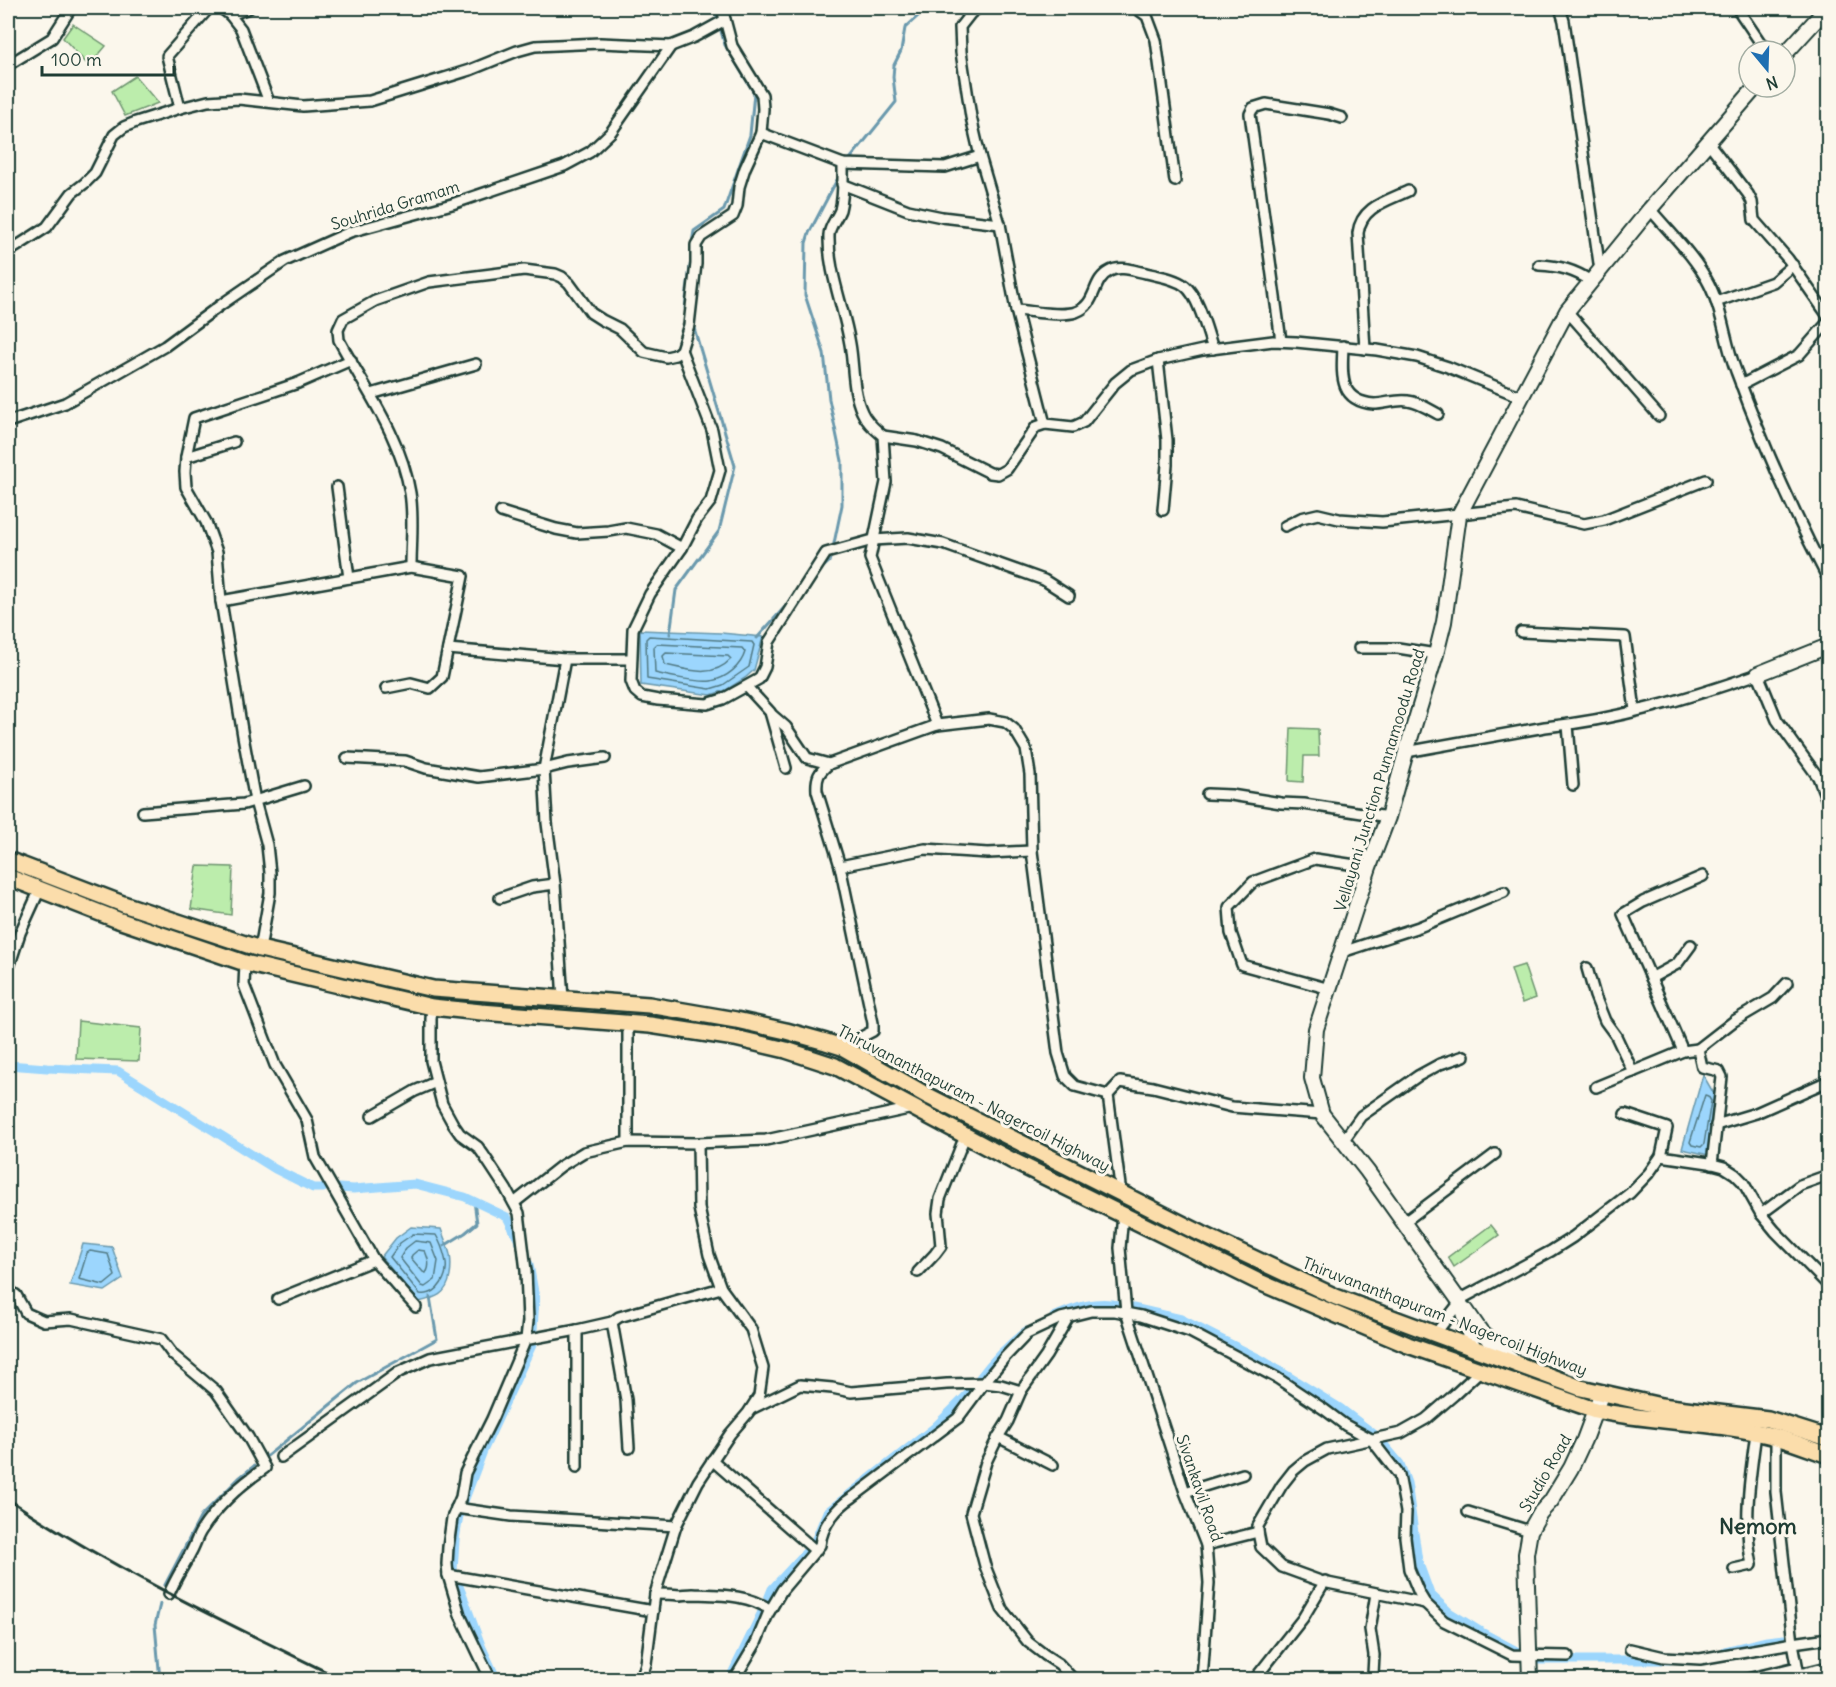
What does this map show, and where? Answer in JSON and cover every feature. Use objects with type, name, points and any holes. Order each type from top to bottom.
[{"type":"main road","name":"Thiruvananthapuram - Nagercoil Highway","points":[[8,860],[123,904],[260,949],[432,989],[650,1005],[698,1012],[786,1031],[842,1047],[926,1095],[1233,1249],[1326,1292],[1581,1388],[1661,1406],[1768,1419],[1828,1438]]},
{"type":"main road","name":"Thiruvananthapuram - Nagercoil Highway","points":[[8,877],[118,920],[245,963],[432,1007],[628,1022],[735,1038],[811,1057],[835,1066],[1011,1160],[1267,1285],[1408,1345],[1595,1410],[1756,1433],[1776,1437],[1828,1455]]},
{"type":"main road","points":[[916,1108],[926,1095]]},
{"type":"main road","points":[[1473,1347],[1474,1368]]},
{"type":"street","points":[[8,65],[52,38],[71,8]]},
{"type":"street","points":[[180,108],[166,56],[209,8]]},
{"type":"street","points":[[220,8],[230,15],[241,28],[269,102]]},
{"type":"street","points":[[230,15],[249,8]]},
{"type":"street","points":[[411,567],[411,495],[406,474],[371,394],[339,339],[340,323],[375,301],[429,282],[524,270],[562,277],[591,313],[620,328],[644,352],[666,357],[675,355],[681,350],[688,325],[696,264],[696,245],[701,237],[729,220],[735,212],[745,168],[761,133],[764,109],[762,95],[732,46],[722,8]]},
{"type":"street","points":[[978,8],[960,27],[970,117],[1000,224],[1016,310],[1045,424]]},
{"type":"street","points":[[1136,8],[1146,16],[1156,40],[1175,181]]},
{"type":"street","points":[[1539,265],[1558,266],[1596,276],[1564,21],[1560,8]]},
{"type":"street","points":[[1737,8],[1758,39]]},
{"type":"street","points":[[1797,41],[1827,8]]},
{"type":"street","points":[[8,252],[47,227],[72,193],[95,173],[114,135],[124,127],[136,122],[208,101],[239,99],[303,106],[370,101],[470,70],[535,46],[600,43],[671,46],[694,37],[725,20]]},
{"type":"street","name":"Souhrida Gramam","points":[[8,422],[65,403],[165,346],[285,261],[350,232],[452,204],[564,166],[590,152],[611,132],[671,46]]},
{"type":"street","name":"Vellayani Junction Punnamoodu Road","points":[[1473,1347],[1460,1301],[1322,1114],[1312,1078],[1316,1029],[1369,867],[1388,818],[1436,654],[1444,622],[1459,515],[1568,311],[1650,209],[1746,99]]},
{"type":"street","points":[[1281,341],[1250,114],[1253,108],[1266,104],[1342,118]]},
{"type":"street","points":[[761,133],[843,164],[945,167],[980,156]]},
{"type":"street","points":[[1708,142],[1748,194],[1752,202],[1754,220],[1792,265],[1828,316]]},
{"type":"street","points":[[843,164],[840,210],[829,232],[834,279],[850,342],[857,395],[862,412],[883,436],[917,441],[942,448],[990,473],[998,474],[1007,469],[1036,428],[1045,424],[1073,427],[1084,422],[1115,383],[1131,370],[1158,360],[1213,349],[1281,341],[1343,346],[1417,357],[1448,366],[1521,397]]},
{"type":"street","points":[[843,184],[908,210],[942,217],[1000,224]]},
{"type":"street","points":[[1365,349],[1359,224],[1369,210],[1408,191]]},
{"type":"street","points":[[1650,209],[1696,263],[1709,283],[1741,385],[1802,528],[1828,579]]},
{"type":"street","points":[[1716,302],[1773,282],[1792,265]]},
{"type":"street","points":[[1016,310],[1074,312],[1091,301],[1101,278],[1110,270],[1122,268],[1170,279],[1186,286],[1196,301],[1213,349]]},
{"type":"street","points":[[1568,311],[1659,416]]},
{"type":"street","points":[[1741,385],[1799,355],[1828,322]]},
{"type":"street","points":[[1343,346],[1342,379],[1346,389],[1353,397],[1375,404],[1405,400],[1415,402],[1438,414]]},
{"type":"street","points":[[681,350],[712,430],[720,470],[711,501],[697,519],[682,548],[650,594],[633,629],[631,681],[635,691],[642,696],[658,700],[707,704],[723,699],[759,679],[765,667],[769,642],[826,553],[873,540],[908,538],[943,544],[1044,580],[1069,596]]},
{"type":"street","points":[[260,949],[270,893],[267,845],[255,801],[222,601],[217,552],[206,522],[186,487],[186,457],[194,418],[298,383],[351,360]]},
{"type":"street","points":[[1158,360],[1167,440],[1163,510]]},
{"type":"street","points":[[371,394],[476,364]]},
{"type":"street","points":[[883,436],[886,482],[870,558],[937,725]]},
{"type":"street","points":[[186,457],[234,442]]},
{"type":"street","points":[[1285,526],[1301,518],[1318,514],[1339,519],[1382,522],[1516,508],[1584,524],[1604,520],[1706,480]]},
{"type":"street","points":[[337,487],[349,578]]},
{"type":"street","points":[[501,512],[577,533],[626,528],[656,534],[682,548]]},
{"type":"street","points":[[222,601],[411,567],[462,576],[442,678],[430,688],[411,683],[386,688]]},
{"type":"street","points":[[1521,632],[1625,637],[1635,710]]},
{"type":"street","points":[[1406,752],[1545,727],[1568,725],[1689,698],[1828,646]]},
{"type":"street","points":[[1359,648],[1398,648],[1436,654]]},
{"type":"street","points":[[448,649],[565,659],[632,659]]},
{"type":"street","points":[[563,999],[544,769],[565,659]]},
{"type":"street","points":[[1758,674],[1777,720],[1818,777],[1828,803]]},
{"type":"street","points":[[747,687],[786,727],[807,758],[829,764]]},
{"type":"street","points":[[770,712],[786,768]]},
{"type":"street","points":[[842,1047],[873,1031],[840,866],[817,791],[816,780],[820,771],[829,764],[937,725],[989,718],[1005,722],[1014,729],[1026,749],[1030,774],[1032,852],[1058,1053],[1065,1076],[1075,1086],[1108,1095]]},
{"type":"street","points":[[1568,725],[1574,785]]},
{"type":"street","points":[[346,758],[405,761],[426,768],[479,777],[605,758]]},
{"type":"street","points":[[143,812],[244,804],[304,786]]},
{"type":"street","points":[[1207,794],[1304,804],[1388,818]]},
{"type":"street","points":[[840,866],[925,849],[988,854],[1032,852]]},
{"type":"street","points":[[1330,989],[1242,965],[1231,933],[1229,907],[1253,882],[1316,859],[1369,867]]},
{"type":"street","points":[[1683,1051],[1623,914],[1643,902],[1703,876]]},
{"type":"street","points":[[500,898],[532,887],[555,884]]},
{"type":"street","points":[[8,970],[20,933],[40,890]]},
{"type":"street","points":[[1342,952],[1419,927],[1504,892]]},
{"type":"street","points":[[1651,978],[1677,964],[1692,945]]},
{"type":"street","points":[[245,963],[244,985],[275,1065],[307,1120],[315,1157],[374,1260],[416,1307]]},
{"type":"street","points":[[1587,968],[1605,1021],[1616,1036],[1633,1072]]},
{"type":"street","points":[[1596,1087],[1683,1051],[1698,1049],[1734,1021],[1773,998],[1787,983]]},
{"type":"street","points":[[432,1007],[430,1052],[442,1104],[460,1134],[478,1147],[514,1203],[519,1213],[526,1271],[528,1321],[526,1339],[492,1419],[465,1473],[461,1497],[452,1518],[448,1547],[448,1575],[460,1615],[491,1680]]},
{"type":"street","points":[[628,1022],[628,1142]]},
{"type":"street","points":[[1698,1049],[1702,1067],[1719,1071],[1722,1077],[1712,1164]]},
{"type":"street","points":[[1343,1141],[1361,1116],[1418,1076],[1440,1064],[1464,1056]]},
{"type":"street","points":[[1716,1125],[1756,1113],[1828,1081]]},
{"type":"street","points":[[372,1116],[415,1091],[436,1082]]},
{"type":"street","points":[[1108,1095],[1120,1082],[1232,1107],[1322,1114]]},
{"type":"street","points":[[1108,1095],[1121,1193]]},
{"type":"street","points":[[514,1203],[561,1166],[584,1152],[628,1142],[698,1143],[766,1140],[916,1108]]},
{"type":"street","points":[[1435,1334],[1460,1301],[1573,1238],[1630,1193],[1648,1173],[1660,1156],[1667,1128],[1625,1114]]},
{"type":"street","points":[[918,1272],[941,1246],[938,1214],[940,1199],[965,1136]]},
{"type":"street","points":[[641,1680],[646,1664],[655,1594],[676,1526],[712,1460],[759,1396],[763,1368],[751,1329],[721,1288],[709,1255],[699,1208],[698,1143]]},
{"type":"street","points":[[1402,1222],[1495,1154]]},
{"type":"street","points":[[1660,1156],[1724,1167],[1743,1182],[1761,1214],[1775,1231],[1828,1285]]},
{"type":"street","points":[[1761,1214],[1800,1185],[1828,1175]]},
{"type":"street","name":"Sivankavil Road","points":[[1123,1214],[1120,1248],[1126,1312],[1185,1492],[1206,1545],[1209,1583],[1202,1680]]},
{"type":"street","points":[[278,1299],[374,1260]]},
{"type":"street","points":[[281,1457],[399,1372],[430,1358],[612,1322],[619,1317],[721,1288]]},
{"type":"street","points":[[8,1290],[16,1295],[26,1313],[44,1321],[71,1319],[161,1339],[173,1354],[216,1391],[242,1428],[265,1468],[242,1484],[224,1501],[200,1532],[169,1594]]},
{"type":"street","points":[[1460,1301],[1481,1332],[1517,1365]]},
{"type":"street","points":[[734,1680],[756,1643],[759,1632],[782,1590],[816,1551],[830,1518],[843,1503],[958,1418],[1005,1357],[1027,1334],[1069,1316],[1091,1311],[1126,1312],[1190,1332],[1276,1378],[1345,1425],[1371,1439],[1400,1474],[1406,1512],[1405,1537],[1409,1569],[1425,1603],[1444,1621],[1512,1655],[1568,1656]]},
{"type":"street","points":[[1069,1316],[1046,1356],[1021,1390],[1008,1422],[986,1462],[972,1513],[984,1566],[1002,1609],[1020,1634],[1059,1664],[1074,1680]]},
{"type":"street","points":[[612,1322],[626,1400],[629,1448]]},
{"type":"street","points":[[577,1467],[578,1330]]},
{"type":"street","points":[[1425,1603],[1325,1581],[1282,1566],[1261,1547],[1258,1526],[1282,1485],[1299,1466],[1311,1457],[1327,1449],[1401,1433],[1425,1419],[1455,1395],[1474,1368]]},
{"type":"street","points":[[751,1409],[800,1385],[852,1392],[984,1383],[1021,1390]]},
{"type":"street","name":"Studio Road","points":[[1530,1680],[1526,1554],[1530,1532],[1540,1513],[1551,1501],[1571,1468],[1602,1392]]},
{"type":"street","points":[[1734,1569],[1752,1565],[1748,1543],[1748,1508],[1756,1433]]},
{"type":"street","points":[[998,1437],[1053,1465]]},
{"type":"street","points":[[1776,1437],[1776,1492],[1799,1674]]},
{"type":"street","points":[[712,1460],[816,1551]]},
{"type":"street","points":[[1185,1492],[1243,1474]]},
{"type":"street","points":[[456,1508],[511,1516],[676,1526]]},
{"type":"street","points":[[1468,1512],[1530,1532]]},
{"type":"street","points":[[1206,1545],[1258,1532]]},
{"type":"street","points":[[448,1575],[653,1611]]},
{"type":"street","points":[[1254,1680],[1303,1618],[1325,1581]]},
{"type":"street","points":[[655,1594],[727,1596],[762,1603],[770,1610]]},
{"type":"street","points":[[1375,1680],[1370,1629],[1376,1594]]},
{"type":"street","points":[[1630,1649],[1664,1657],[1700,1659],[1828,1638]]},
{"type":"street","points":[[1743,1680],[1799,1674],[1828,1667]]},
{"type":"green space","points":[[73,24],[106,46],[89,66],[63,38]]},
{"type":"green space","points":[[135,76],[158,103],[125,116],[112,91]]},
{"type":"green space","points":[[1291,728],[1318,729],[1319,756],[1304,756],[1303,782],[1289,781]]},
{"type":"green space","points":[[197,866],[233,867],[231,915],[191,909]]},
{"type":"green space","points":[[1524,965],[1535,998],[1522,1003],[1511,969]]},
{"type":"green space","points":[[78,1021],[141,1028],[139,1061],[76,1059]]},
{"type":"green space","points":[[1491,1225],[1499,1235],[1454,1267],[1448,1257]]},
{"type":"water","points":[[640,630],[763,637],[754,670],[726,690],[711,695],[641,685]]},
{"type":"water","points":[[1703,1075],[1717,1099],[1709,1155],[1682,1149]]},
{"type":"water","points":[[411,1227],[441,1229],[450,1257],[450,1276],[446,1288],[439,1295],[419,1302],[381,1257],[396,1238]]},
{"type":"water","points":[[83,1244],[112,1247],[123,1279],[105,1291],[70,1285]]},
{"type":"waterway","points":[[715,8],[717,17]]},
{"type":"waterway","points":[[850,159],[896,102],[894,65],[901,51],[905,28],[927,8]]},
{"type":"waterway","points":[[692,243],[694,231],[724,210],[750,135],[754,93],[725,45],[721,31]]},
{"type":"waterway","points":[[833,548],[842,505],[842,461],[829,399],[824,353],[805,295],[806,243],[839,176]]},
{"type":"waterway","points":[[685,308],[692,250]]},
{"type":"waterway","points":[[670,634],[676,590],[719,531],[735,466],[694,328]]},
{"type":"waterway","points":[[818,572],[829,562],[831,554]]},
{"type":"waterway","points":[[757,638],[791,600]]},
{"type":"waterway","points":[[8,1065],[118,1071],[275,1169],[313,1188],[323,1188]]},
{"type":"waterway","points":[[339,1188],[415,1184],[465,1197],[507,1217],[523,1249]]},
{"type":"waterway","points":[[444,1246],[477,1223],[474,1201]]},
{"type":"waterway","points":[[529,1264],[535,1298],[533,1330]]},
{"type":"waterway","points":[[267,1456],[357,1383],[437,1339],[430,1297]]},
{"type":"waterway","points":[[1054,1317],[1093,1304],[1118,1305]]},
{"type":"waterway","points":[[1133,1308],[1181,1319],[1262,1360],[1340,1408],[1374,1434]]},
{"type":"waterway","points":[[979,1379],[989,1366],[1026,1331]]},
{"type":"waterway","points":[[463,1504],[483,1451],[532,1345]]},
{"type":"waterway","points":[[815,1541],[827,1512],[935,1427],[969,1393]]},
{"type":"waterway","points":[[1380,1440],[1400,1464],[1407,1483],[1418,1561],[1430,1594],[1449,1612],[1522,1654]]},
{"type":"waterway","points":[[165,1585],[201,1516],[254,1466]]},
{"type":"waterway","points":[[453,1571],[459,1515]]},
{"type":"waterway","points":[[768,1599],[772,1589],[807,1551]]},
{"type":"waterway","points":[[459,1586],[482,1648],[497,1680]]},
{"type":"waterway","points":[[160,1604],[155,1625],[160,1680]]},
{"type":"waterway","points":[[729,1680],[762,1612]]},
{"type":"waterway","points":[[1725,1651],[1784,1639]]},
{"type":"waterway","points":[[1535,1660],[1670,1660]]},
{"type":"railway","points":[[8,1499],[131,1573],[343,1680]]},
{"type":"district","name":"Nemom","points":[[1758,1526]]}]
